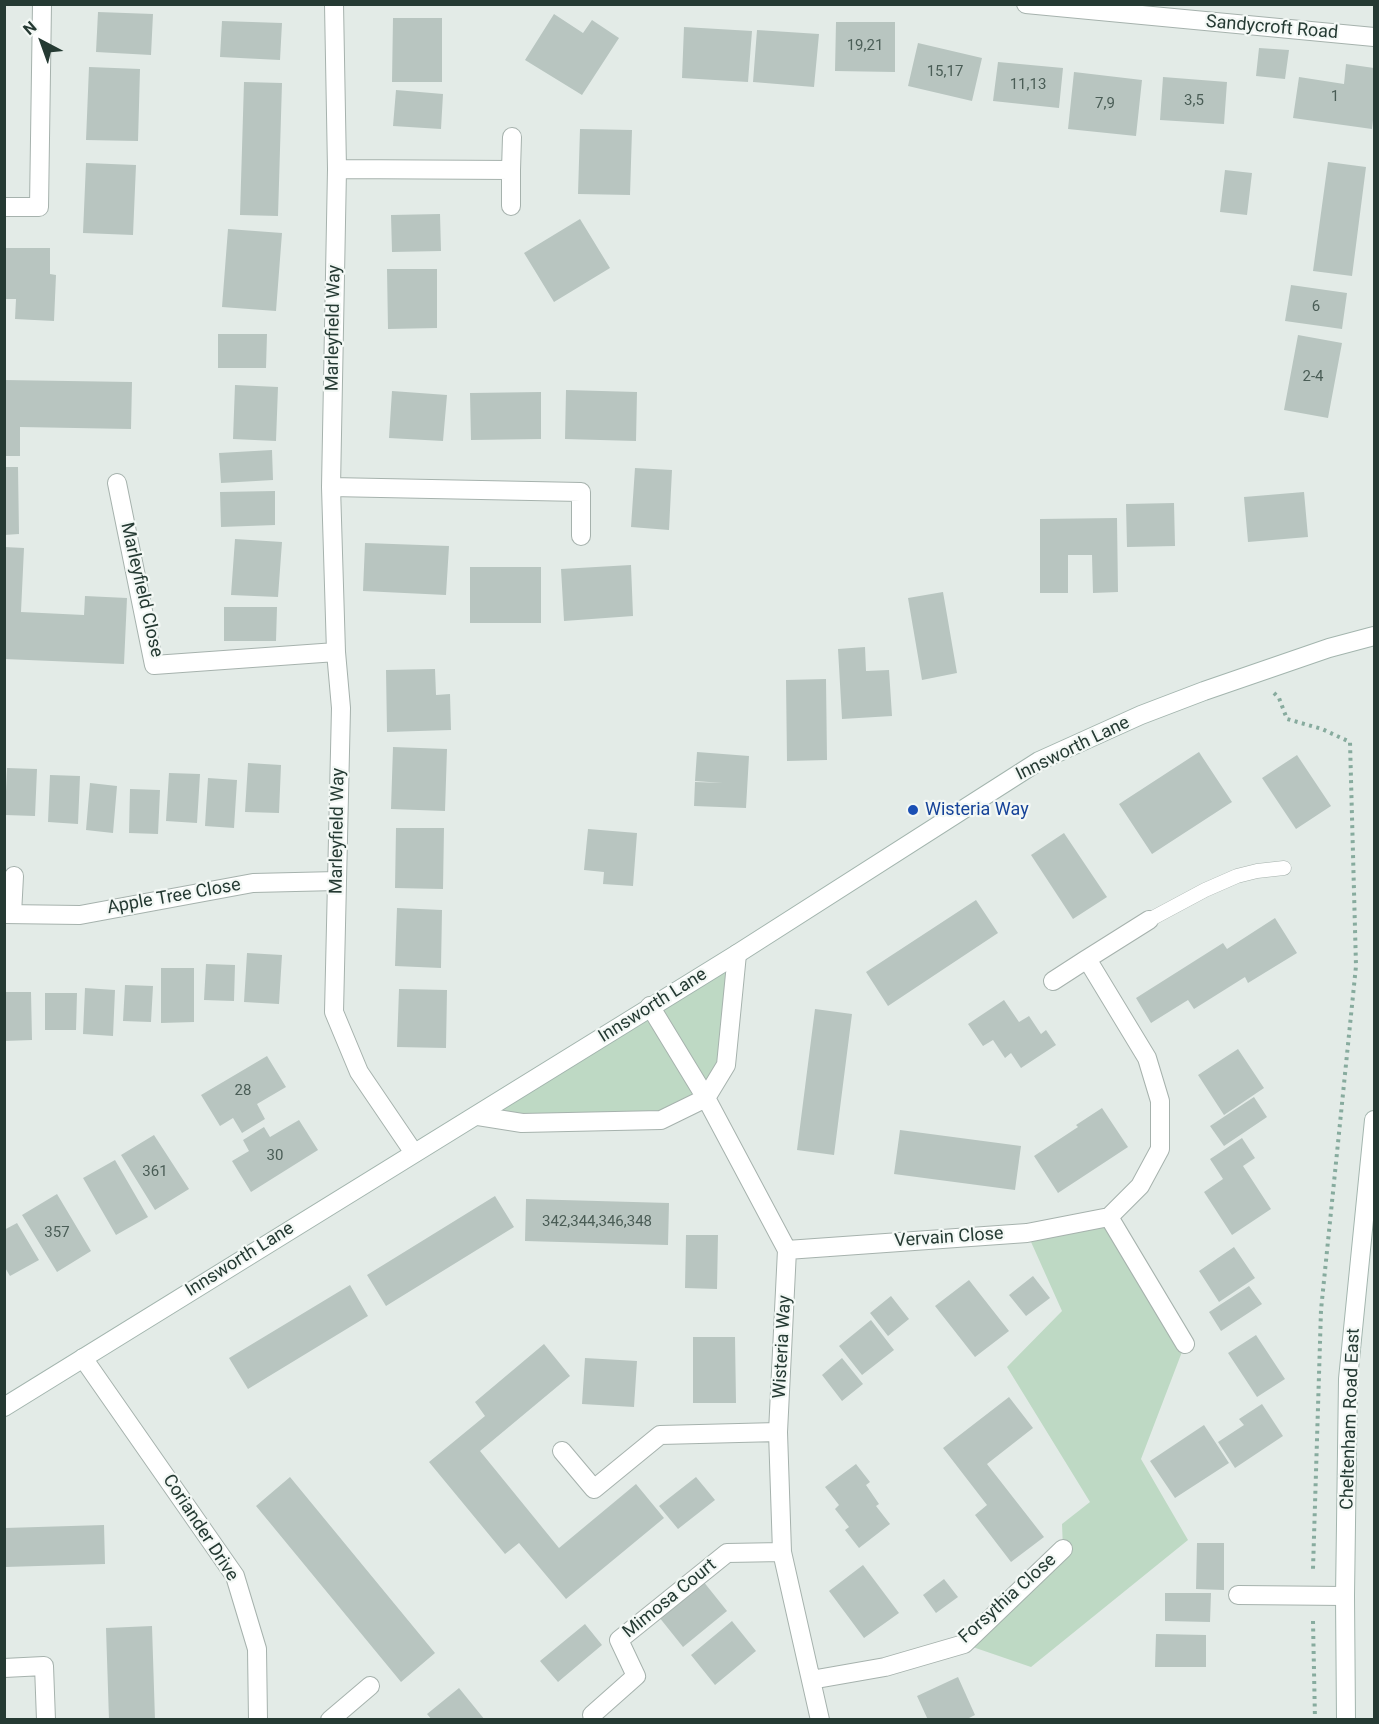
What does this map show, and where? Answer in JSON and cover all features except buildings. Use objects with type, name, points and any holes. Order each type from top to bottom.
[{"type":"street","points":[[4,207],[39,207],[42,4]]},
{"type":"street","name":"Marleyfield Way","points":[[334,4],[337,169],[331,487],[336,652],[341,708],[334,1012],[359,1072],[414,1152]]},
{"type":"street","name":"Sandycroft Road","points":[[1026,4],[1374,37]]},
{"type":"street","points":[[511,206],[512,137]]},
{"type":"street","points":[[337,169],[512,170]]},
{"type":"street","name":"Marleyfield Close","points":[[117,483],[154,665],[336,652]]},
{"type":"street","points":[[331,487],[581,492],[581,536]]},
{"type":"street","name":"Innsworth Lane","points":[[4,1407],[414,1152],[478,1116],[1039,761],[1204,691],[1329,648],[1374,636]]},
{"type":"street","name":"Apple Tree Close","points":[[14,876],[8,914],[80,915],[253,883],[337,881]]},
{"type":"street","points":[[1053,981],[1149,920]]},
{"type":"street","name":"Innsworth Lane","points":[[706,1098],[726,1065],[737,954]]},
{"type":"street","points":[[1087,959],[1148,1058],[1160,1101],[1160,1149],[1140,1186],[1109,1216],[1185,1344]]},
{"type":"street","points":[[650,1006],[706,1098],[787,1250]]},
{"type":"street","points":[[478,1116],[522,1124],[661,1120],[706,1098]]},
{"type":"street","name":"Cheltenham Road East","points":[[1346,1719],[1348,1379],[1372,1160],[1374,1120]]},
{"type":"street","name":"Vervain Close","points":[[787,1250],[1027,1233],[1109,1216]]},
{"type":"street","name":"Wisteria Way","points":[[787,1250],[778,1432],[782,1552],[820,1719]]},
{"type":"street","name":"Coriander Drive","points":[[83,1358],[235,1576],[257,1649],[258,1719]]},
{"type":"street","points":[[562,1451],[594,1489],[660,1435],[778,1432]]},
{"type":"street","name":"Forsythia Close","points":[[811,1680],[885,1667],[964,1644],[1063,1549]]},
{"type":"street","name":"Mimosa Court","points":[[592,1715],[636,1676],[619,1640],[727,1553],[782,1552]]},
{"type":"street","points":[[1238,1596],[1345,1596]]},
{"type":"street","points":[[4,1668],[44,1666],[46,1719]]},
{"type":"street","points":[[330,1719],[370,1686]]},
{"type":"lane","points":[[1149,920],[1237,876],[1284,868]]},
{"type":"path","points":[[1255,674],[1279,698],[1287,719],[1322,729],[1350,742],[1356,966],[1321,1310],[1312,1596],[1315,1719]]},
{"type":"green space","points":[[737,954],[726,1065],[706,1098],[661,1120],[478,1116]]},
{"type":"green space","points":[[1109,1217],[1185,1344],[1141,1459],[1188,1540],[1031,1667],[964,1644],[1063,1549],[1062,1524],[1090,1502],[1007,1367],[1062,1311],[1027,1233]]},
{"type":"place","name":"Wisteria Way","points":[[913,810]]}]
